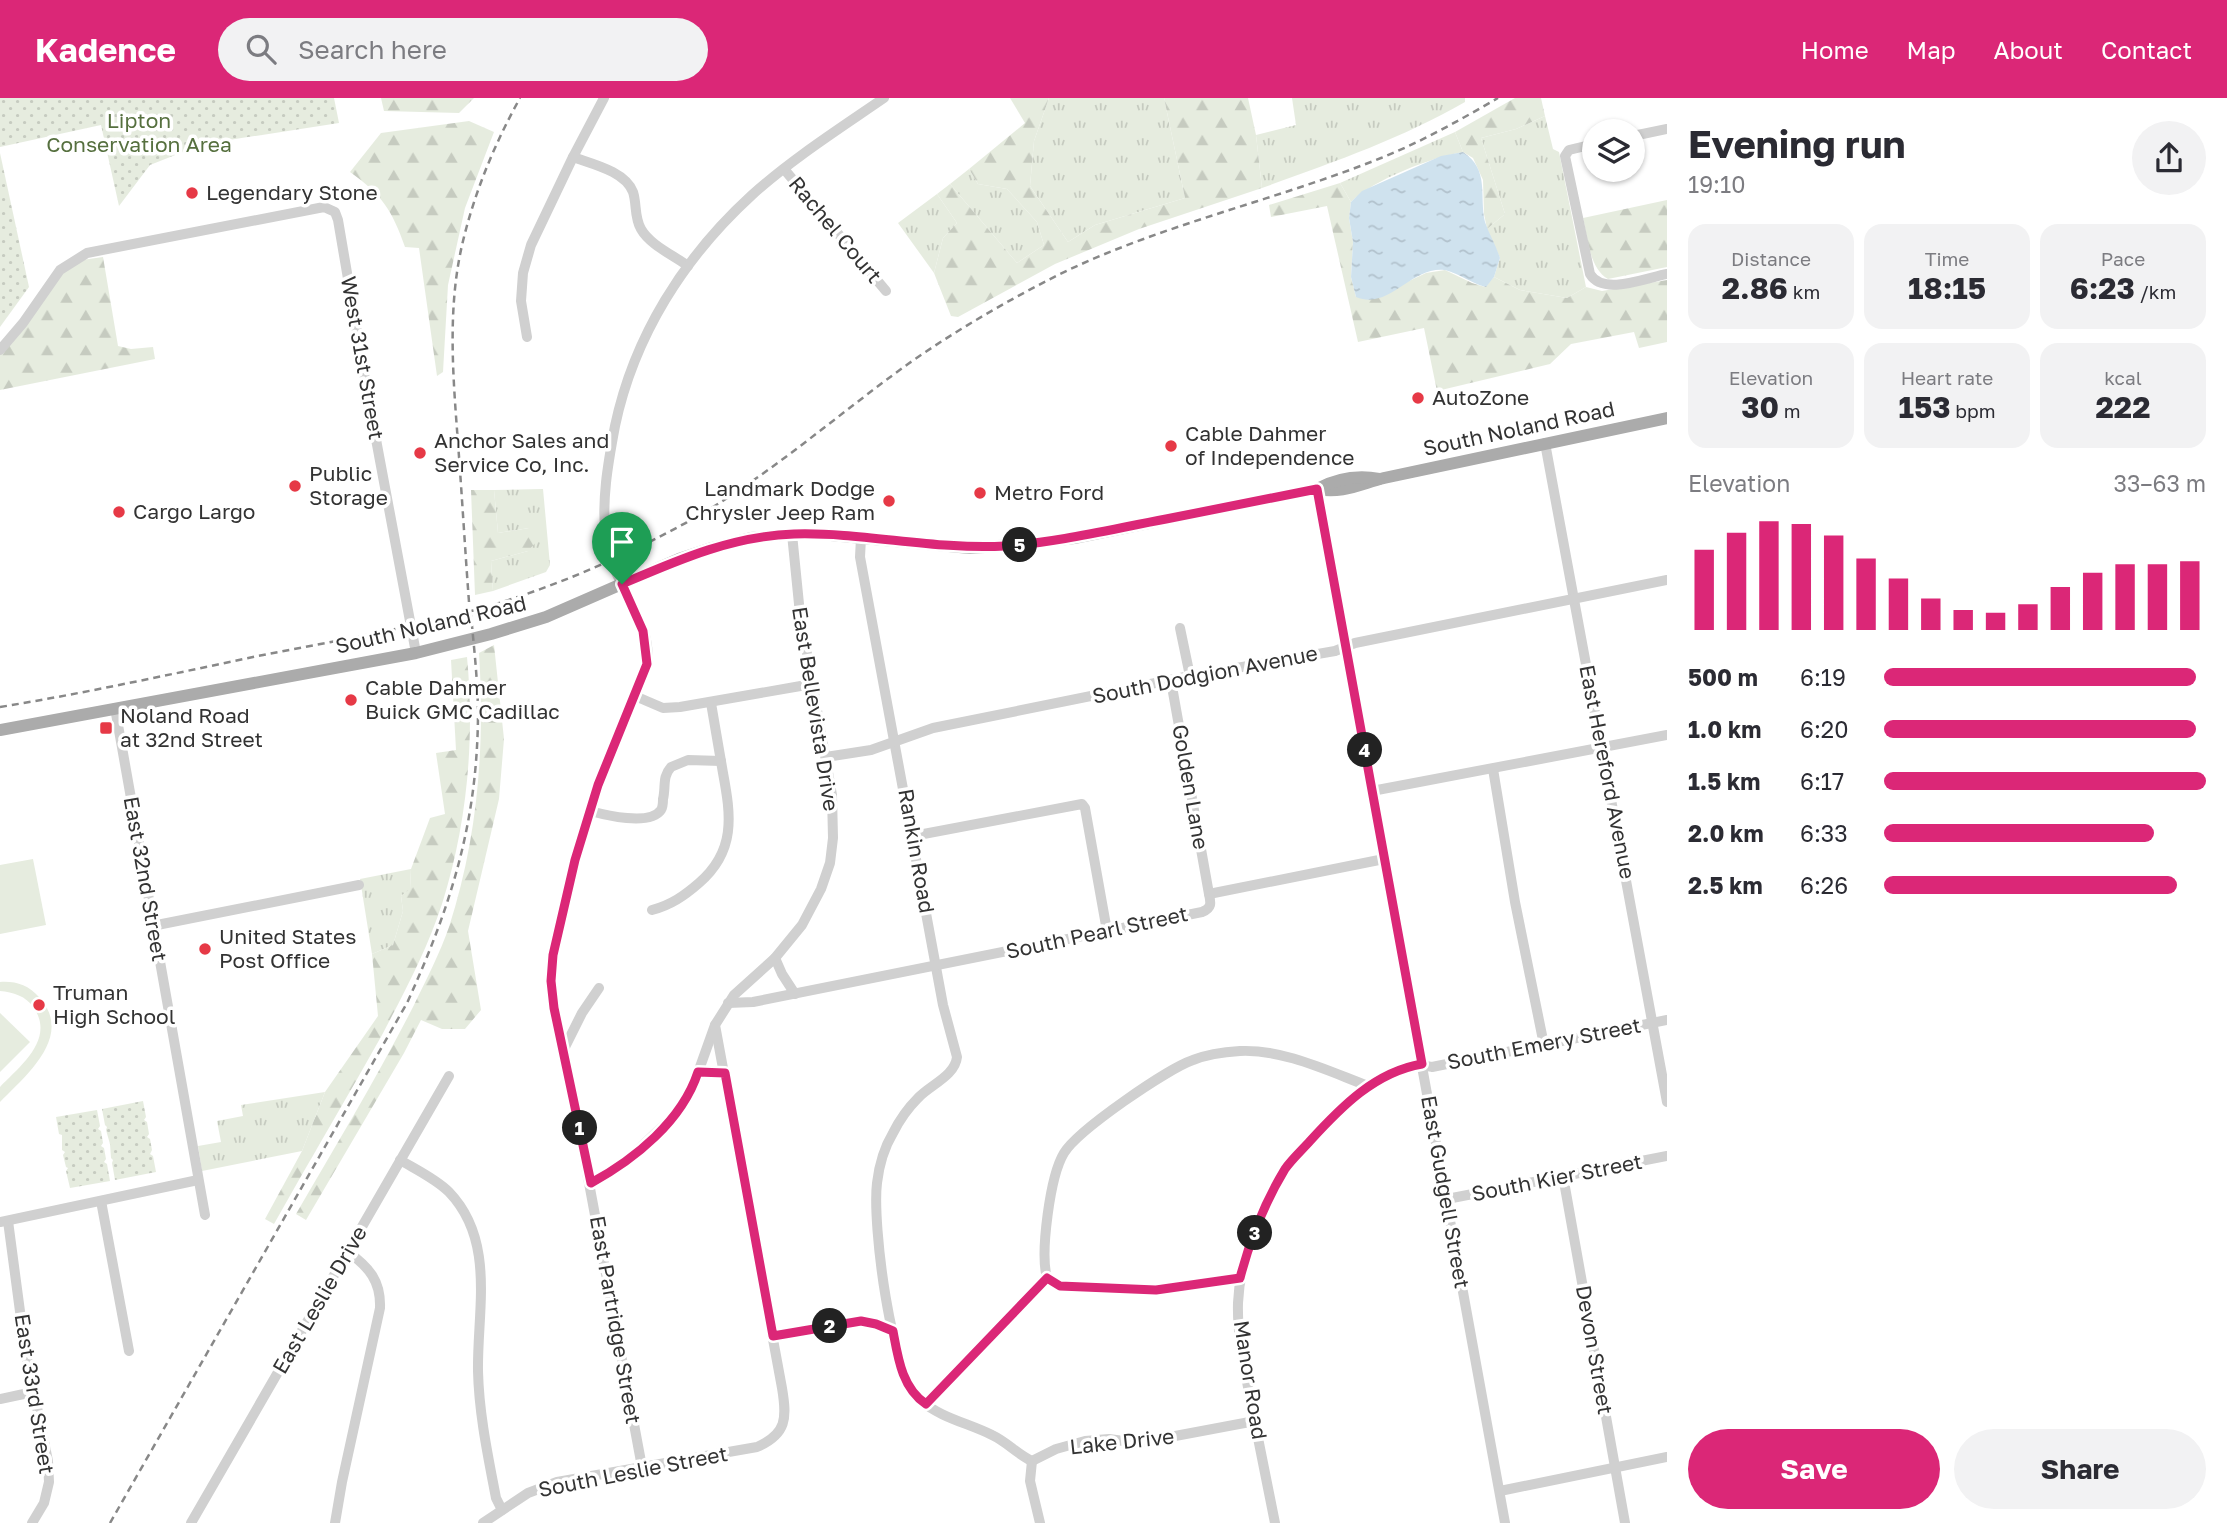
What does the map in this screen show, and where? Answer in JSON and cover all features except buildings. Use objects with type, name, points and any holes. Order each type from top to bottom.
[{"type":"main road","name":"South Noland Road","points":[[0,730],[416,653],[491,634],[546,617],[712,548],[751,538],[792,534],[970,548],[1074,538],[1317,489],[1331,492],[1360,487],[1379,479],[1667,418]]},
{"type":"street","points":[[527,337],[521,301],[523,273],[540,225],[604,98]]},
{"type":"street","name":"East Partridge Street","points":[[642,1467],[591,1183],[552,999],[551,981],[553,955],[575,860],[617,735],[647,664],[643,631],[606,543],[605,505],[611,445],[620,406],[644,338],[688,266],[753,194],[884,98]]},
{"type":"street","points":[[1645,134],[1667,129]]},
{"type":"street","points":[[1582,147],[1566,152],[1565,156],[1590,274],[1597,283],[1609,286],[1667,274]]},
{"type":"street","points":[[573,157],[625,180],[634,194],[636,218],[642,231],[688,266]]},
{"type":"street","name":"Rachel Court","points":[[785,169],[886,291]]},
{"type":"street","name":"West 31st Street","points":[[0,350],[23,323],[60,270],[87,253],[326,207],[335,212],[416,653]]},
{"type":"street","name":"East Hereford Avenue","points":[[1545,443],[1667,1102]]},
{"type":"street","name":"East Gudgell Street","points":[[1317,489],[1505,1523]]},
{"type":"street","name":"East Bellevista Drive","points":[[715,1025],[734,995],[775,958],[809,914],[830,863],[833,838],[832,795],[800,614],[792,534]]},
{"type":"street","name":"Rankin Road","points":[[861,538],[860,557],[943,1005],[957,1057],[962,1065],[916,1099],[897,1124],[881,1161],[877,1181],[876,1211],[880,1259],[893,1331],[905,1379],[919,1400],[926,1404]]},
{"type":"street","name":"South Dodgion Avenue","points":[[826,757],[871,750],[933,728],[1335,651],[1346,646],[1667,580]]},
{"type":"street","points":[[1180,628],[1190,677]]},
{"type":"street","name":"Golden Lane","points":[[1171,681],[1209,894]]},
{"type":"street","points":[[635,696],[663,708],[711,703],[813,684]]},
{"type":"street","points":[[652,910],[678,901],[707,876],[722,854],[730,823],[711,703]]},
{"type":"street","name":"East 32nd Street","points":[[115,708],[205,1215]]},
{"type":"street","points":[[1372,790],[1667,735]]},
{"type":"street","points":[[590,811],[631,818],[652,817],[660,811],[664,796],[664,778],[671,767],[688,761],[722,761]]},
{"type":"street","points":[[1493,769],[1515,902],[1544,1045]]},
{"type":"street","points":[[913,836],[1082,804],[1085,808],[1107,931]]},
{"type":"street","name":"South Pearl Street","points":[[728,1003],[753,1002],[936,967],[1207,910],[1211,905],[1209,894],[1384,859]]},
{"type":"street","points":[[152,926],[359,885]]},
{"type":"street","points":[[775,958],[795,994]]},
{"type":"street","points":[[564,1049],[582,1013],[599,988]]},
{"type":"street","name":"South Emery Street","points":[[1422,1064],[1432,1066],[1667,1020]]},
{"type":"street","points":[[591,1183],[621,1166],[668,1122],[688,1098],[715,1025]]},
{"type":"street","points":[[715,1025],[773,1336],[861,1321],[893,1331]]},
{"type":"street","points":[[1240,1278],[1156,1290],[1060,1286],[1047,1278],[1044,1266],[1049,1213],[1056,1174],[1065,1151],[1084,1131],[1172,1070],[1212,1054],[1262,1051],[1318,1067],[1368,1086]]},
{"type":"street","name":"Manor Road","points":[[1275,1523],[1239,1324],[1240,1278],[1258,1224],[1286,1167],[1326,1124],[1368,1086],[1392,1072],[1422,1064]]},
{"type":"street","points":[[698,1072],[725,1073]]},
{"type":"street","name":"East Leslie Drive","points":[[191,1523],[449,1076]]},
{"type":"street","name":"South Kier Street","points":[[1447,1199],[1667,1156]]},
{"type":"street","points":[[400,1160],[438,1183],[450,1194],[466,1215],[476,1238],[481,1273],[478,1349],[480,1412],[496,1498],[502,1510]]},
{"type":"street","name":"Devon Street","points":[[1563,1176],[1626,1523]]},
{"type":"street","points":[[4,1221],[198,1180]]},
{"type":"street","points":[[101,1201],[129,1351]]},
{"type":"street","name":"East 33rd Street","points":[[4,1221],[33,1392],[48,1461],[49,1482],[44,1503],[32,1523]]},
{"type":"street","points":[[335,1523],[380,1308],[374,1277],[366,1266],[348,1252]]},
{"type":"street","points":[[1040,1523],[1030,1481],[1032,1461],[995,1436],[951,1420],[926,1404],[1047,1278]]},
{"type":"street","name":"South Leslie Street","points":[[483,1523],[528,1493],[557,1482],[757,1447],[776,1437],[783,1425],[785,1406],[773,1336]]},
{"type":"street","points":[[0,1398],[33,1392]]},
{"type":"street","name":"Lake Drive","points":[[1032,1461],[1056,1449],[1085,1441],[1109,1439],[1138,1443],[1255,1421]]},
{"type":"street","points":[[1500,1491],[1667,1457]]},
{"type":"green space","name":"Lipton Conservation Area","points":[[0,98],[334,98],[339,123],[203,144],[150,165],[119,206],[101,125],[0,147]]},
{"type":"green space","points":[[381,98],[474,98],[459,113],[384,111]]},
{"type":"green space","points":[[1010,98],[1049,98],[1034,141],[1030,186],[1068,242],[1095,225],[1185,198],[1164,98],[1248,98],[1256,135],[1262,188],[1139,229],[1055,264],[958,317],[951,316],[934,273],[943,238],[957,223],[937,194],[950,184],[1017,263],[1044,245],[1037,222],[1007,189],[978,184],[969,169],[1025,123]]},
{"type":"green space","points":[[1049,98],[1164,98],[1185,198],[1095,225],[1068,242],[1030,186],[1034,141]]},
{"type":"green space","points":[[1292,98],[1465,98],[1465,102],[1391,139],[1262,188],[1256,135],[1296,125]]},
{"type":"green space","points":[[1515,98],[1541,98],[1545,116],[1516,129],[1481,138],[1505,214],[1487,229],[1483,180],[1473,158],[1463,152],[1455,132]]},
{"type":"green space","points":[[1545,116],[1553,149],[1559,152],[1586,287],[1567,298],[1520,290],[1494,277],[1500,258],[1487,229],[1505,214],[1481,138],[1516,129]]},
{"type":"green space","points":[[469,121],[494,132],[465,208],[448,285],[443,372],[437,376],[419,248],[405,247],[385,204],[350,172],[381,133]]},
{"type":"green space","points":[[1455,132],[1463,152],[1404,171],[1373,186],[1351,202],[1340,183]]},
{"type":"green space","name":"Lipton Conservation Area","points":[[0,153],[29,287],[0,327]]},
{"type":"green space","points":[[969,169],[978,184],[1007,189],[1037,222],[1044,245],[1017,263],[950,184]]},
{"type":"green space","points":[[1340,183],[1351,202],[1351,277],[1356,297],[1426,273],[1445,270],[1485,287],[1494,277],[1520,290],[1567,298],[1586,287],[1602,291],[1667,280],[1667,342],[1639,348],[1634,332],[1571,344],[1550,364],[1437,391],[1424,328],[1358,342],[1327,206],[1271,217],[1269,205]]},
{"type":"green space","points":[[937,194],[957,223],[943,238],[934,273],[898,223]]},
{"type":"green space","points":[[1667,200],[1667,267],[1608,279],[1593,260],[1583,218]]},
{"type":"green space","points":[[103,257],[118,346],[131,349],[153,347],[155,359],[0,390],[0,348],[64,267],[82,260]]},
{"type":"green space","points":[[543,489],[550,565],[546,572],[493,591],[491,561],[528,551],[529,528],[498,533],[494,490]]},
{"type":"green space","points":[[471,490],[494,490],[498,533],[529,528],[539,539],[528,551],[491,561],[493,591],[475,595]]},
{"type":"green space","points":[[494,645],[504,739],[499,799],[468,931],[481,1010],[465,1029],[442,1029],[421,1020],[306,1220],[296,1214],[400,1032],[449,927],[467,859],[477,791],[481,722],[479,653]]},
{"type":"green space","points":[[467,657],[470,720],[467,782],[458,844],[442,904],[422,955],[382,1035],[274,1224],[265,1219],[302,1151],[325,1092],[378,1016],[372,954],[393,945],[403,911],[401,896],[410,889],[411,869],[430,818],[445,814],[436,753],[456,750],[451,660]]},
{"type":"green space","points":[[33,859],[46,925],[0,934],[0,865]]},
{"type":"green space","points":[[411,869],[410,890],[401,896],[403,911],[393,945],[372,954],[360,879]]},
{"type":"green space","points":[[0,982],[11,982],[31,989],[49,1012],[52,1026],[49,1041],[33,1068],[0,1102],[0,1087],[32,1052],[40,1031],[39,1020],[31,1004],[19,995],[0,991]]},
{"type":"green space","points":[[0,1013],[30,1042],[0,1072]]},
{"type":"green space","points":[[325,1092],[302,1151],[202,1171],[198,1146],[221,1142],[217,1121],[243,1116],[241,1105]]},
{"type":"green space","points":[[143,1101],[146,1117],[144,1120],[147,1122],[149,1134],[147,1137],[152,1150],[150,1154],[153,1156],[156,1172],[115,1180],[102,1109]]},
{"type":"green space","points":[[97,1110],[100,1126],[98,1129],[101,1131],[103,1143],[101,1146],[104,1148],[104,1162],[107,1164],[110,1181],[70,1188],[66,1171],[68,1168],[63,1155],[65,1152],[62,1150],[62,1135],[59,1134],[56,1117]]},
{"type":"water","points":[[1463,152],[1477,167],[1480,175],[1485,222],[1500,258],[1494,277],[1486,287],[1448,271],[1432,271],[1379,298],[1368,300],[1356,297],[1351,277],[1351,202],[1362,191],[1441,156]]},
{"type":"railway","points":[[469,602],[453,367],[455,291],[463,241],[473,204],[494,150],[520,98]]},
{"type":"railway","points":[[0,707],[421,623],[502,602],[580,574],[655,539],[710,509],[768,470],[926,352],[981,317],[1056,276],[1135,242],[1381,158],[1426,138],[1498,98]]},
{"type":"railway","points":[[110,1523],[407,1003],[437,932],[459,864],[473,793],[478,716],[471,615]]},
{"type":"place","name":"Legendary Stone","points":[[192,193]]},
{"type":"place","name":"AutoZone","points":[[1418,398]]},
{"type":"place","name":"Cable Dahmer of Independence","points":[[1171,446]]},
{"type":"place","name":"Anchor Sales and Service Co, Inc.","points":[[420,453]]},
{"type":"place","name":"Public Storage","points":[[295,486]]},
{"type":"place","name":"Metro Ford","points":[[980,493]]},
{"type":"place","name":"Landmark Dodge Chrysler Jeep Ram","points":[[889,501]]},
{"type":"place","name":"Cargo Largo","points":[[119,512]]},
{"type":"place","name":"Cable Dahmer Buick GMC Cadillac","points":[[351,700]]},
{"type":"place","name":"Noland Road at 32nd Street","points":[[106,728]]},
{"type":"place","name":"United States Post Office","points":[[205,949]]},
{"type":"place","name":"Truman High School","points":[[39,1005]]},
{"type":"route","points":[[1317,489],[1422,1064],[1392,1072],[1368,1086],[1326,1124],[1286,1167],[1258,1224],[1240,1278],[1156,1290],[1060,1286],[1047,1278],[926,1404],[919,1400],[905,1379],[893,1331],[861,1321],[773,1336],[725,1073],[698,1072],[680,1110],[621,1166],[591,1183],[554,1008],[551,981],[553,955],[575,860],[598,785],[647,664],[643,631],[622,584],[679,559],[751,538],[820,534],[970,548],[1027,544],[1074,538],[1317,489]]}]
